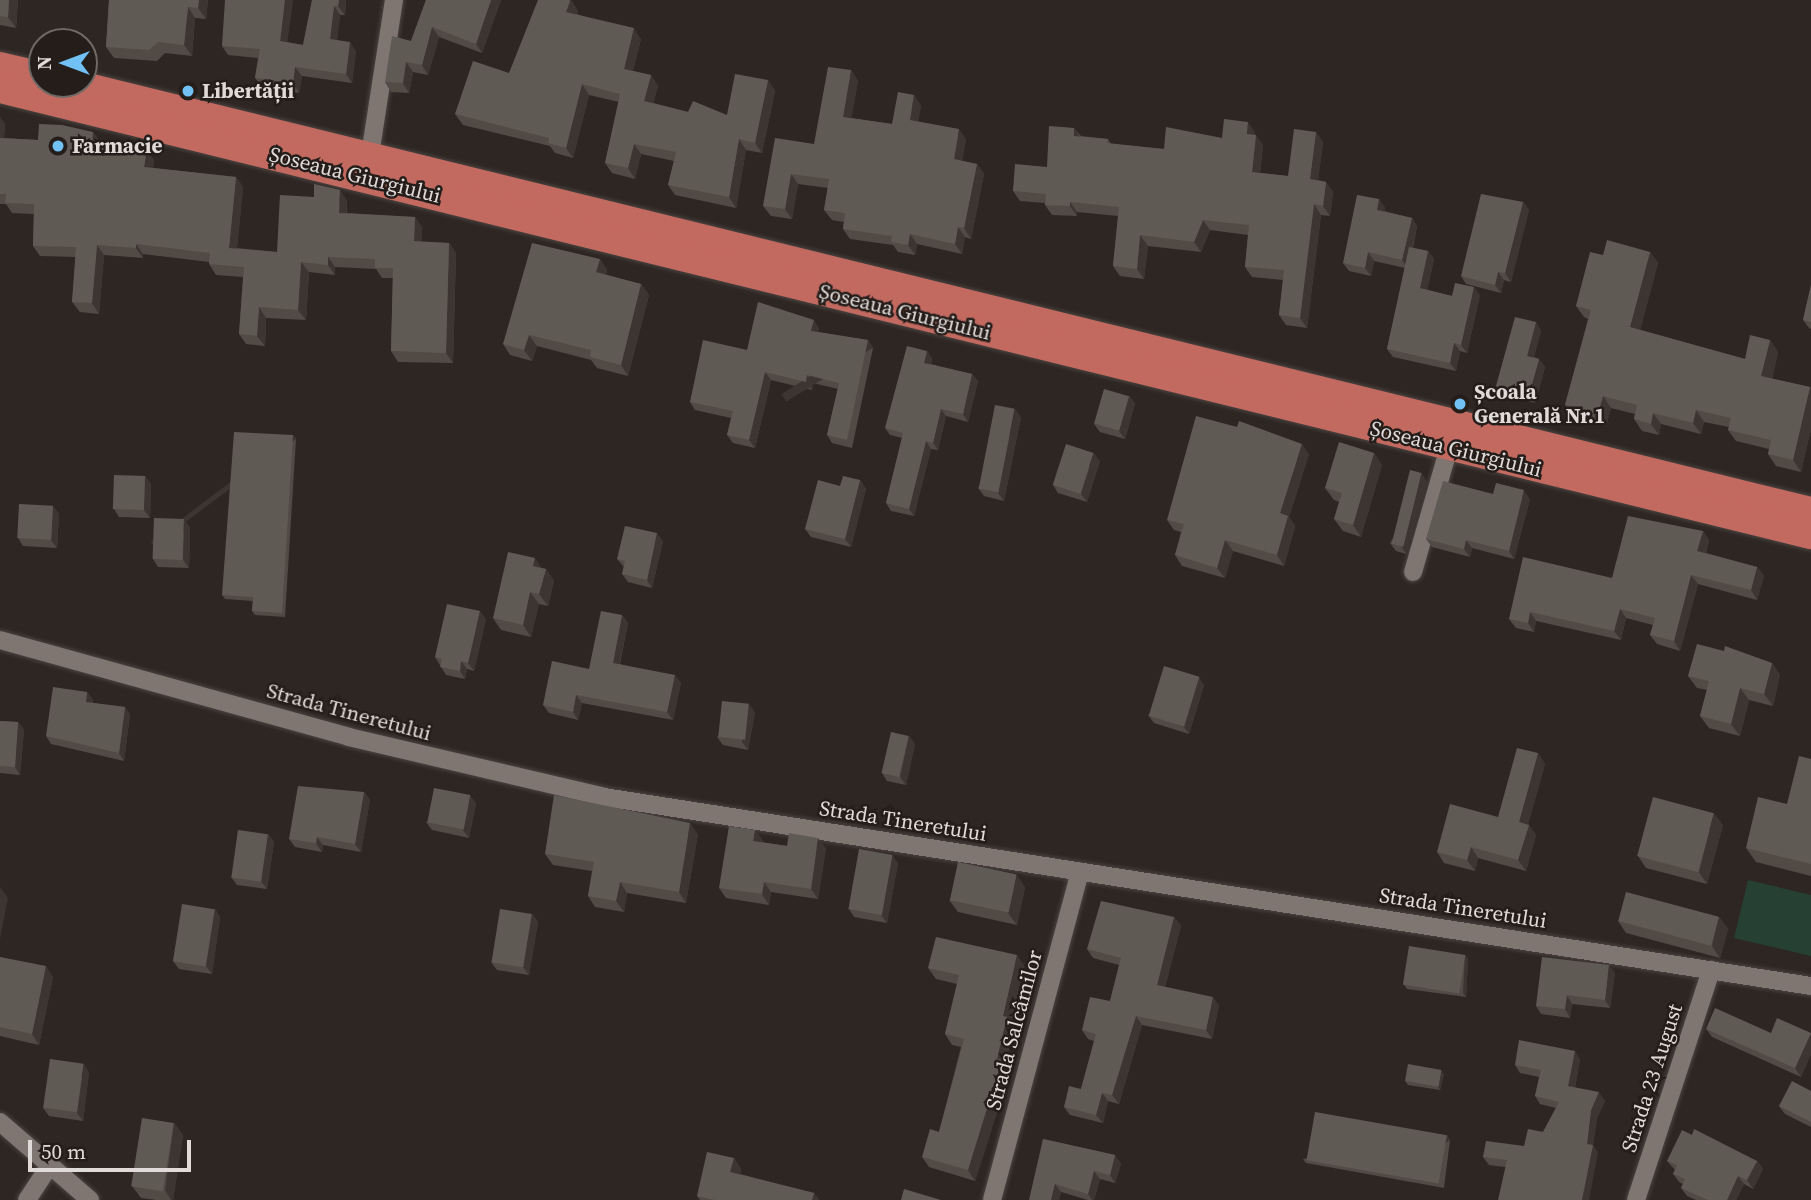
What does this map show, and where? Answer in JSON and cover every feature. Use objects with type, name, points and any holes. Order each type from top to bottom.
[{"type":"highway","points":[[0,66],[28,73]]},
{"type":"highway","name":"Șoseaua Giurgiului","points":[[0,89],[1811,535]]},
{"type":"highway","name":"Șoseaua Giurgiului","points":[[98,89],[1811,511]]},
{"type":"street","points":[[369,155],[394,0]]},
{"type":"street","points":[[1413,572],[1449,447]]},
{"type":"street","name":"Strada Tineretului","points":[[0,640],[349,737],[604,797],[1811,986]]},
{"type":"street","name":"Strada Salcâmilor","points":[[992,1200],[1080,872]]},
{"type":"street","name":"Strada 23 August","points":[[1636,1200],[1711,970]]},
{"type":"street","points":[[0,1122],[90,1200]]},
{"type":"street","points":[[27,1200],[50,1165]]},
{"type":"green space","points":[[1748,880],[1811,895],[1811,956],[1734,938]]},
{"type":"building","points":[[0,0],[9,0],[8,17],[0,16]]},
{"type":"building","points":[[109,0],[199,0],[198,8],[188,7],[184,45],[158,42],[149,50],[106,47]]},
{"type":"building","points":[[225,0],[285,0],[280,41],[303,45],[312,0],[339,0],[338,6],[334,6],[330,39],[350,42],[346,74],[295,67],[293,83],[255,78],[260,49],[222,46]]},
{"type":"building","points":[[426,0],[491,0],[476,44],[432,27],[422,65],[406,62],[403,83],[385,82],[392,36],[411,41]]},
{"type":"building","points":[[538,0],[570,0],[566,12],[634,28],[624,69],[651,75],[644,101],[688,112],[693,101],[727,115],[735,74],[768,80],[755,143],[739,139],[729,197],[668,185],[676,152],[634,144],[628,168],[605,163],[620,94],[582,84],[566,148],[548,143],[549,138],[455,114],[473,61],[509,73]]},
{"type":"building","points":[[828,67],[851,70],[843,117],[892,124],[898,92],[914,95],[910,120],[959,129],[954,159],[977,164],[964,228],[958,227],[955,244],[910,234],[908,245],[891,242],[892,236],[843,229],[845,213],[824,210],[829,179],[791,174],[785,209],[763,206],[775,138],[814,144]]},
{"type":"building","points":[[1224,119],[1248,122],[1247,134],[1256,135],[1252,172],[1288,176],[1294,129],[1316,132],[1310,179],[1326,182],[1323,206],[1314,204],[1300,318],[1279,315],[1284,270],[1245,267],[1249,225],[1203,220],[1194,242],[1140,235],[1137,269],[1113,266],[1119,207],[1070,202],[1070,206],[1045,205],[1046,194],[1013,191],[1015,164],[1047,167],[1049,126],[1074,128],[1074,136],[1108,139],[1107,143],[1164,149],[1166,127],[1222,138]]},
{"type":"building","points":[[39,124],[62,125],[93,132],[92,146],[125,150],[126,144],[147,150],[144,167],[236,177],[229,248],[277,252],[280,195],[314,197],[314,184],[340,190],[339,213],[415,217],[414,241],[449,243],[446,353],[391,351],[393,268],[375,268],[375,259],[328,257],[328,265],[301,262],[298,310],[259,307],[257,336],[239,334],[244,267],[209,264],[210,253],[136,244],[136,248],[97,245],[92,303],[72,302],[76,247],[33,246],[34,204],[5,203],[6,194],[0,194],[0,138],[38,140]]},
{"type":"building","points":[[1481,194],[1523,202],[1505,273],[1498,272],[1495,285],[1461,276]]},
{"type":"building","points":[[1357,195],[1379,199],[1377,210],[1412,218],[1402,260],[1368,252],[1365,268],[1343,263]]},
{"type":"building","points":[[1607,240],[1650,252],[1630,327],[1745,359],[1750,335],[1770,340],[1761,376],[1810,387],[1793,460],[1768,454],[1771,440],[1728,430],[1731,418],[1696,410],[1693,423],[1653,413],[1651,424],[1634,419],[1637,405],[1603,396],[1598,414],[1565,405],[1591,310],[1576,306],[1590,252],[1603,255]]},
{"type":"building","points":[[532,243],[600,259],[596,272],[641,284],[621,365],[590,357],[591,350],[529,335],[524,350],[503,344]]},
{"type":"building","points":[[1409,247],[1428,251],[1420,288],[1452,296],[1455,283],[1474,287],[1461,345],[1454,343],[1450,363],[1387,349]]},
{"type":"building","points":[[1811,285],[1811,322],[1803,320]]},
{"type":"building","points":[[758,302],[814,320],[811,331],[868,340],[847,440],[827,435],[839,383],[807,375],[806,382],[765,372],[749,440],[727,435],[733,411],[690,402],[703,340],[747,350]]},
{"type":"building","points":[[1515,317],[1536,322],[1527,356],[1539,359],[1529,395],[1496,386]]},
{"type":"building","points":[[907,346],[927,351],[924,363],[972,374],[963,414],[941,409],[933,443],[926,441],[909,509],[886,503],[903,433],[885,428]]},
{"type":"building","points":[[1104,389],[1129,396],[1119,431],[1094,424]]},
{"type":"building","points":[[995,405],[1015,409],[998,492],[979,488]]},
{"type":"building","points":[[1196,416],[1237,427],[1239,421],[1302,444],[1280,513],[1288,516],[1277,555],[1225,540],[1217,568],[1175,555],[1184,524],[1167,520]]},
{"type":"building","points":[[234,432],[293,435],[282,613],[252,611],[253,597],[222,595]]},
{"type":"building","points":[[1339,442],[1374,453],[1353,525],[1334,519],[1342,493],[1325,488]]},
{"type":"building","points":[[1066,444],[1094,453],[1080,494],[1053,485]]},
{"type":"building","points":[[1410,470],[1422,473],[1403,547],[1392,544]]},
{"type":"building","points":[[114,475],[145,476],[144,510],[113,509]]},
{"type":"building","points":[[843,476],[860,480],[845,539],[805,529],[818,480],[840,486]]},
{"type":"building","points":[[1443,481],[1493,494],[1496,483],[1524,490],[1509,551],[1466,540],[1464,549],[1426,539]]},
{"type":"building","points":[[19,504],[53,506],[51,540],[17,538]]},
{"type":"building","points":[[1628,516],[1703,531],[1697,551],[1757,567],[1751,590],[1691,575],[1674,641],[1650,635],[1655,618],[1620,609],[1614,631],[1530,612],[1528,623],[1509,619],[1523,557],[1612,578]]},
{"type":"building","points":[[154,518],[184,519],[183,560],[153,559]]},
{"type":"building","points":[[625,526],[657,533],[647,580],[622,574],[625,561],[617,559]]},
{"type":"building","points":[[508,552],[535,558],[533,566],[546,569],[539,594],[530,592],[523,625],[493,618]]},
{"type":"building","points":[[447,604],[480,611],[468,663],[461,661],[460,671],[440,667],[442,659],[435,657]]},
{"type":"building","points":[[601,611],[622,615],[613,663],[675,675],[667,712],[576,695],[573,712],[543,705],[552,661],[589,669]]},
{"type":"building","points":[[1697,644],[1724,651],[1725,646],[1772,663],[1764,694],[1740,688],[1731,724],[1700,716],[1709,681],[1688,676]]},
{"type":"building","points":[[1164,666],[1199,677],[1184,727],[1149,716]]},
{"type":"building","points":[[53,687],[87,692],[86,702],[125,707],[119,753],[46,736]]},
{"type":"building","points":[[722,701],[749,704],[745,740],[718,737]]},
{"type":"building","points":[[0,721],[18,722],[15,767],[0,766]]},
{"type":"building","points":[[891,732],[909,736],[899,777],[882,773]]},
{"type":"building","points":[[1517,748],[1538,753],[1519,822],[1529,825],[1518,860],[1471,847],[1467,860],[1437,852],[1450,804],[1498,817]]},
{"type":"building","points":[[1799,756],[1811,759],[1811,864],[1746,848],[1758,797],[1787,804]]},
{"type":"building","points":[[298,786],[364,792],[355,844],[317,837],[316,843],[289,839]]},
{"type":"building","points":[[434,788],[470,795],[464,829],[427,822]]},
{"type":"building","points":[[554,795],[690,823],[679,892],[620,882],[616,901],[588,896],[594,862],[545,854]]},
{"type":"building","points":[[1653,797],[1714,813],[1698,872],[1637,856]]},
{"type":"building","points":[[729,826],[755,830],[753,841],[787,846],[789,833],[818,838],[811,889],[764,882],[762,894],[719,888]]},
{"type":"building","points":[[238,830],[268,834],[261,882],[231,878]]},
{"type":"building","points":[[859,849],[892,855],[882,915],[848,909]]},
{"type":"building","points":[[958,862],[1017,874],[1009,913],[950,900]]},
{"type":"building","points":[[1626,892],[1719,917],[1711,946],[1618,921]]},
{"type":"building","points":[[1101,901],[1174,917],[1157,985],[1213,997],[1206,1030],[1136,1016],[1112,1095],[1102,1093],[1096,1115],[1064,1107],[1069,1086],[1081,1089],[1096,1034],[1082,1030],[1090,997],[1110,1001],[1121,958],[1087,949]]},
{"type":"building","points":[[182,904],[215,909],[206,966],[173,961]]},
{"type":"building","points":[[500,909],[532,914],[523,967],[492,962]]},
{"type":"building","points":[[936,937],[1017,955],[1003,1016],[1007,1017],[997,1059],[1002,1060],[968,1170],[922,1157],[930,1129],[939,1132],[964,1039],[945,1034],[959,975],[928,968]]},
{"type":"building","points":[[1409,946],[1465,955],[1459,993],[1403,985]]},
{"type":"building","points":[[0,957],[46,966],[32,1034],[0,1027]]},
{"type":"building","points":[[1542,957],[1609,965],[1605,1000],[1567,995],[1565,1009],[1536,1006]]},
{"type":"building","points":[[1715,1008],[1771,1033],[1777,1018],[1811,1033],[1795,1068],[1706,1029]]},
{"type":"building","points":[[1519,1040],[1575,1051],[1568,1086],[1599,1092],[1591,1110],[1587,1144],[1593,1145],[1582,1200],[1498,1200],[1507,1160],[1483,1157],[1486,1141],[1524,1146],[1528,1129],[1543,1132],[1559,1102],[1535,1096],[1541,1070],[1515,1065]]},
{"type":"building","points":[[50,1059],[84,1064],[77,1112],[43,1108]]},
{"type":"building","points":[[1408,1064],[1441,1070],[1439,1087],[1405,1081]]},
{"type":"building","points":[[1792,1081],[1811,1091],[1811,1122],[1779,1106]]},
{"type":"building","points":[[1315,1112],[1447,1135],[1438,1184],[1306,1160]]},
{"type":"building","points":[[142,1118],[174,1123],[163,1191],[131,1186]]},
{"type":"building","points":[[1694,1129],[1757,1161],[1747,1180],[1738,1176],[1727,1200],[1708,1200],[1681,1188],[1685,1179],[1673,1174],[1677,1165],[1667,1161],[1682,1130],[1692,1135]]},
{"type":"building","points":[[1043,1139],[1115,1155],[1110,1175],[1094,1171],[1088,1194],[1055,1184],[1051,1200],[1029,1200]]},
{"type":"building","points":[[707,1152],[734,1158],[730,1172],[814,1193],[812,1200],[715,1200],[697,1196]]},
{"type":"building","points":[[904,1189],[941,1200],[901,1200]]},
{"type":"place","name":"Libertății","points":[[188,91]]},
{"type":"place","name":"Farmacie","points":[[58,146]]},
{"type":"place","name":"Școala Generală Nr.1","points":[[1460,404]]}]
